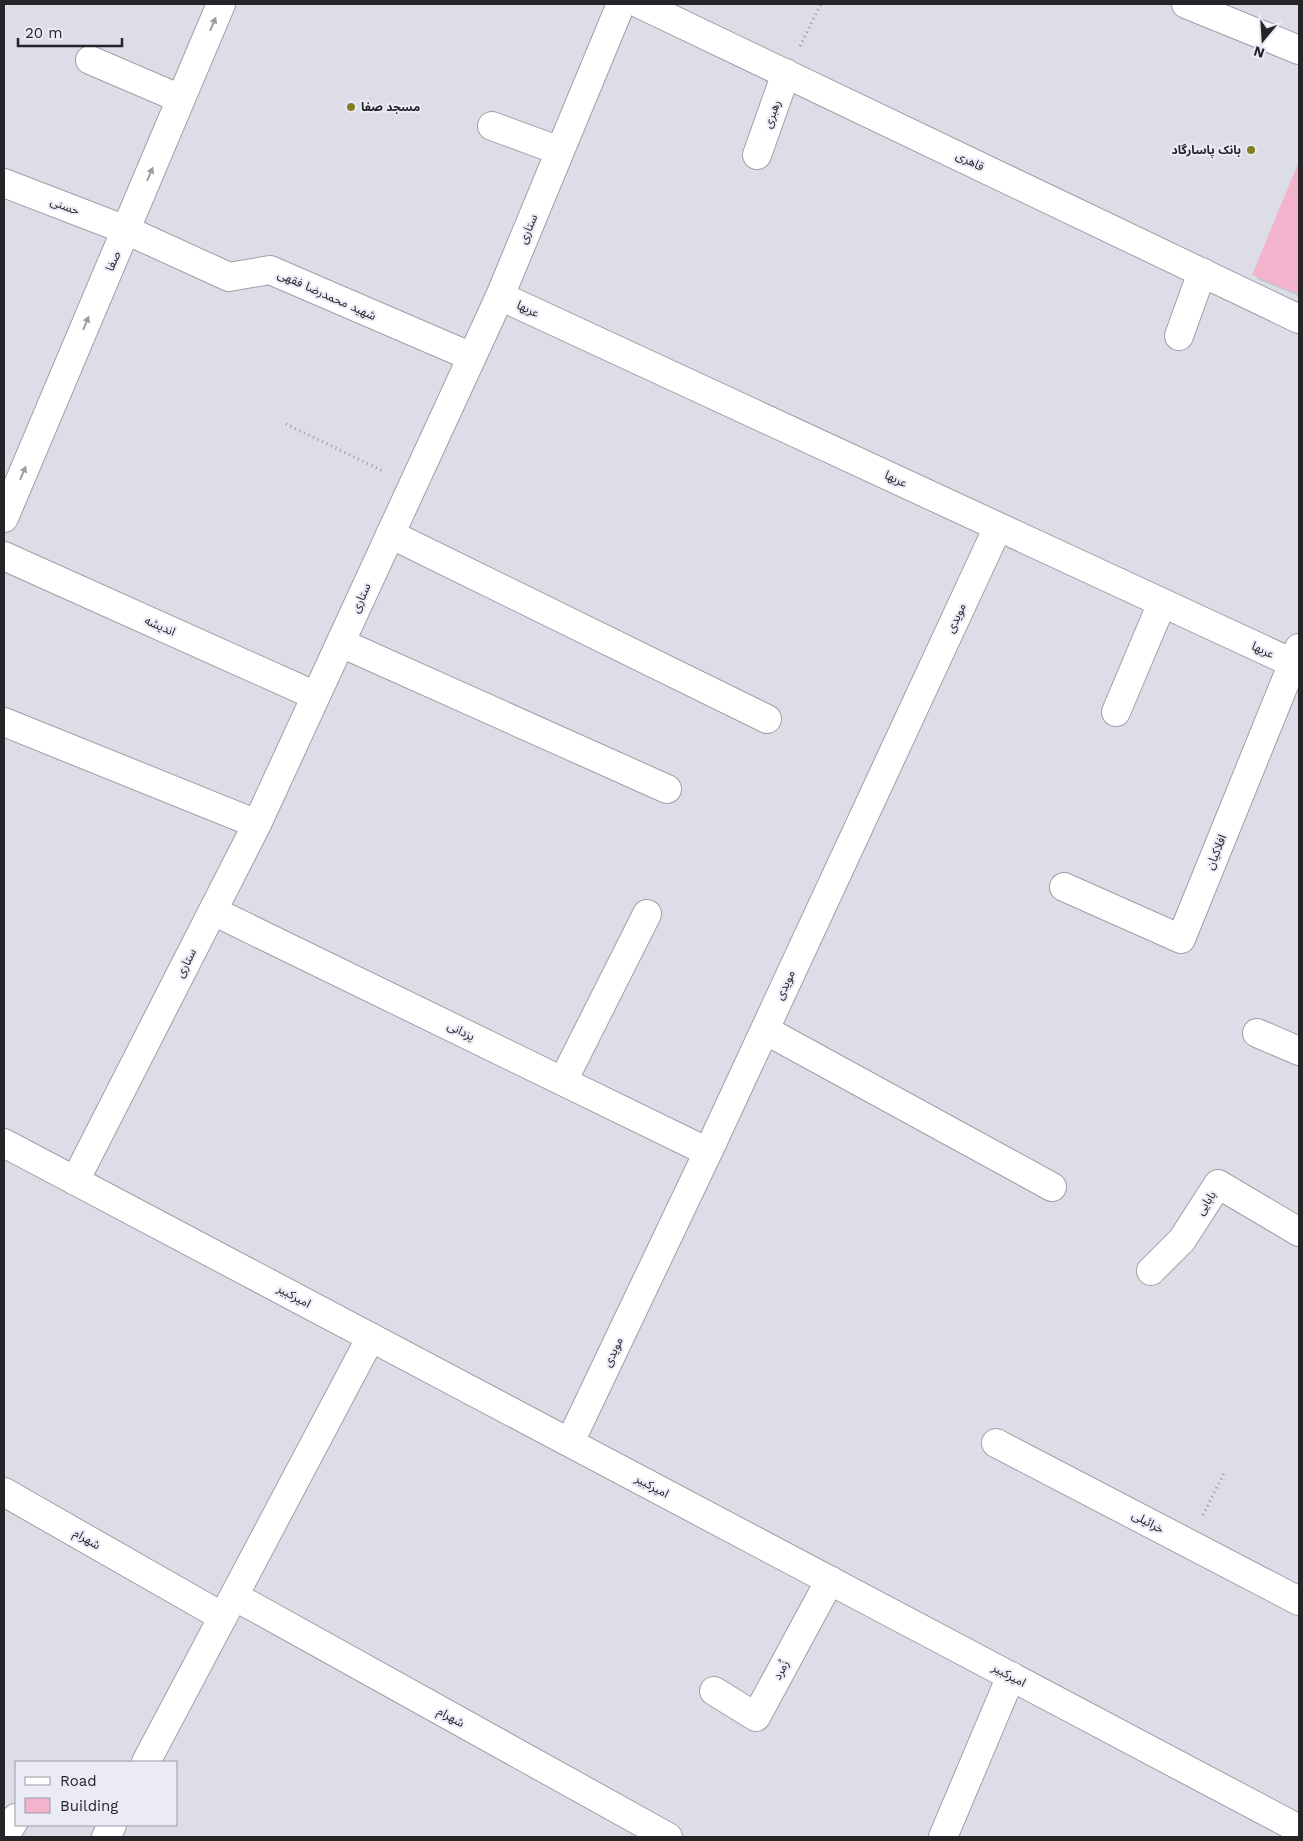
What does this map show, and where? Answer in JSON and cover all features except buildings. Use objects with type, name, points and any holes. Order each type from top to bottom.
[{"type":"street","name":"صفا","points":[[4,518],[221,4]]},
{"type":"street","name":"ستاری","points":[[75,1181],[257,824],[500,296],[622,4]]},
{"type":"street","name":"قاهری","points":[[640,4],[1299,319]]},
{"type":"street","points":[[1186,4],[1299,50]]},
{"type":"street","points":[[90,60],[182,99]]},
{"type":"street","name":"رهبری","points":[[757,155],[786,73]]},
{"type":"street","points":[[492,126],[560,152]]},
{"type":"street","name":"حسنی","points":[[4,183],[126,230]]},
{"type":"street","name":"شهید محمدرضا فقهی","points":[[126,230],[228,277],[270,270],[472,358]]},
{"type":"street","points":[[1179,336],[1202,272]]},
{"type":"street","name":"عربها","points":[[500,296],[1162,603],[1297,659]]},
{"type":"street","name":"مویدی","points":[[570,1442],[708,1152],[998,527]]},
{"type":"street","points":[[390,534],[767,719]]},
{"type":"street","name":"اندیشه","points":[[4,556],[316,696]]},
{"type":"street","points":[[1116,712],[1162,603]]},
{"type":"street","points":[[341,643],[667,789]]},
{"type":"street","name":"افلاکیان","points":[[1064,887],[1181,939],[1297,659]]},
{"type":"street","points":[[4,722],[257,824]]},
{"type":"street","name":"یزدانی","points":[[213,911],[708,1152]]},
{"type":"street","points":[[563,1081],[647,914]]},
{"type":"street","points":[[765,1030],[1052,1187]]},
{"type":"street","points":[[1257,1032],[1299,1051]]},
{"type":"street","name":"امیرکبیر","points":[[4,1143],[1299,1829]]},
{"type":"street","name":"بابایی","points":[[1151,1271],[1182,1240],[1218,1184],[1299,1232]]},
{"type":"street","points":[[147,1761],[371,1338]]},
{"type":"street","name":"خرائیلی","points":[[996,1443],[1299,1601]]},
{"type":"street","name":"شهرام","points":[[4,1492],[228,1606],[668,1837]]},
{"type":"street","name":"زُمرد","points":[[714,1691],[756,1717],[830,1580]]},
{"type":"street","points":[[942,1837],[1011,1676]]},
{"type":"street","points":[[4,1837],[15,1820]]},
{"type":"path","points":[[786,73],[821,4]]},
{"type":"path","points":[[286,424],[413,486]]},
{"type":"path","points":[[1189,1544],[1224,1473]]},
{"type":"place","name":"مسجد صفا","points":[[351,107]]},
{"type":"place","name":"بانک پاسارگاد","points":[[1251,150]]}]
